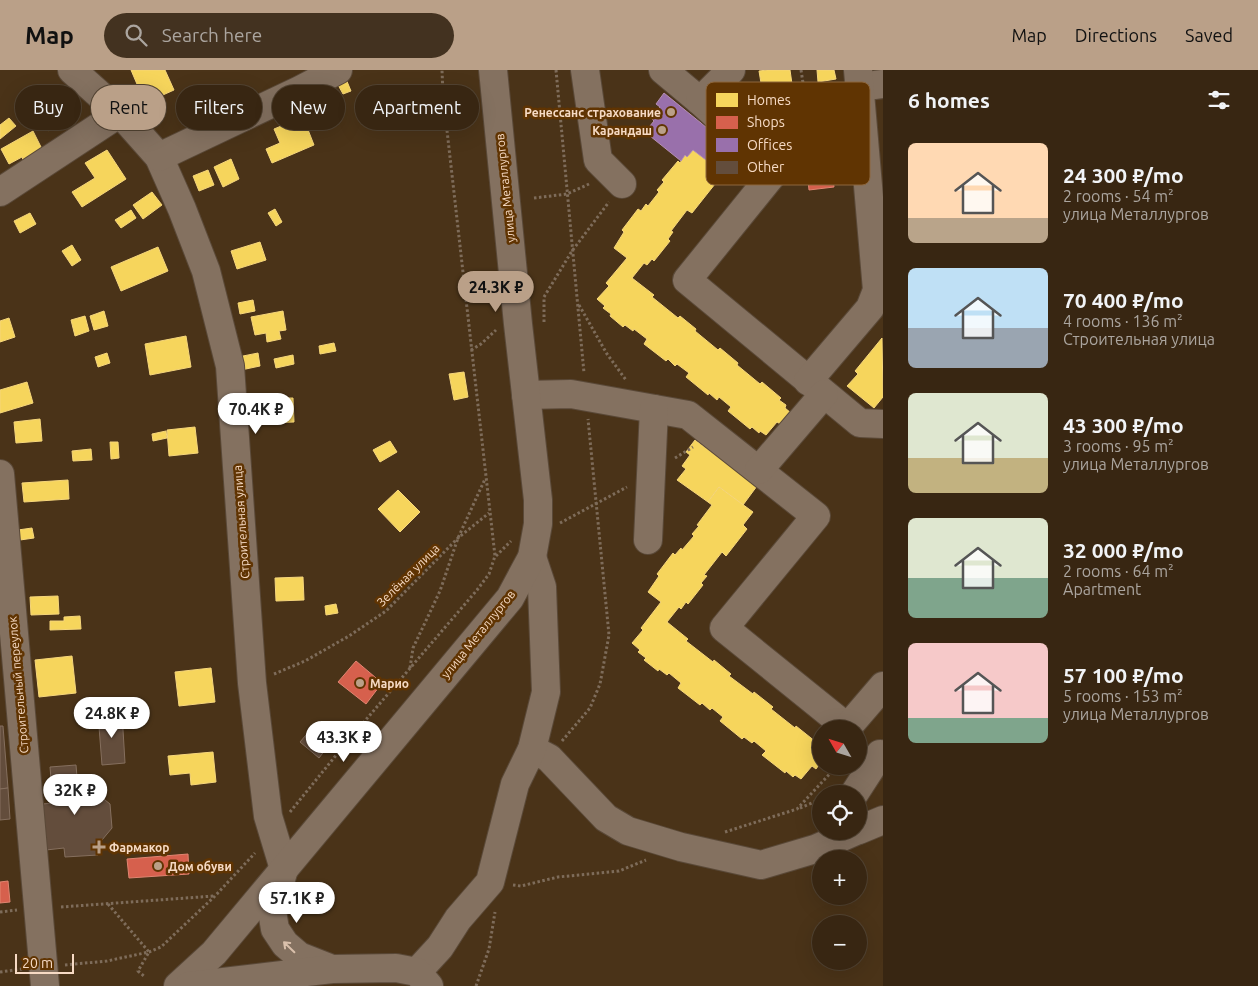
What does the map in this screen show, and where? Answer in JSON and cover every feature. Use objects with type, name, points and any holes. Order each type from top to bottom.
[{"type":"street","name":"Строительная улица","points":[[72,70],[91,87]]},
{"type":"street","points":[[158,157],[338,70]]},
{"type":"street","name":"улица Металлургов","points":[[178,986],[214,953],[510,598],[532,557],[538,524],[538,500],[493,70]]},
{"type":"street","points":[[585,70],[598,160],[617,179]]},
{"type":"street","points":[[663,70],[706,106]]},
{"type":"street","points":[[719,82],[731,70]]},
{"type":"street","points":[[700,101],[706,95]]},
{"type":"street","points":[[0,192],[94,130]]},
{"type":"street","name":"Строительная улица","points":[[135,130],[158,157],[182,209],[206,271],[230,366],[252,682],[268,816],[284,870]]},
{"type":"street","points":[[759,470],[870,308],[877,290],[870,161]]},
{"type":"street","points":[[764,185],[688,280],[860,423],[883,424]]},
{"type":"street","points":[[526,395],[572,394],[688,415],[816,516],[724,628],[838,720]]},
{"type":"street","points":[[648,540],[654,409]]},
{"type":"street","name":"Строительный переулок","points":[[0,474],[44,976]]},
{"type":"street","points":[[189,986],[332,969],[396,968],[423,979],[458,919],[490,882],[515,784],[532,749],[546,692],[542,587],[532,557]]},
{"type":"street","points":[[860,720],[883,686]]},
{"type":"street","points":[[860,785],[881,756],[868,745]]},
{"type":"street","points":[[532,749],[548,758],[606,818],[628,831],[681,847],[761,865],[822,840]]},
{"type":"street","points":[[867,827],[883,820]]},
{"type":"street","points":[[284,870],[272,912],[275,929],[285,944],[299,956],[332,969]]},
{"type":"path","points":[[0,972],[44,976],[149,952],[161,947],[214,896],[273,833],[346,743],[489,574],[495,556],[443,95],[442,70]]},
{"type":"path","points":[[534,198],[567,194],[617,179]]},
{"type":"path","points":[[544,322],[544,297],[617,179]]},
{"type":"path","points":[[577,303],[607,354],[630,386],[654,409]]},
{"type":"path","points":[[471,350],[495,332],[499,325]]},
{"type":"path","points":[[410,669],[413,648],[440,590],[458,538],[486,479]]},
{"type":"path","name":"Зелёная улица","points":[[252,682],[306,661],[350,636],[379,616],[458,538],[489,512]]},
{"type":"path","points":[[797,809],[812,803]]},
{"type":"path","points":[[476,986],[489,949],[495,910],[490,882]]},
{"type":"path","points":[[0,912],[214,896]]},
{"type":"path","points":[[107,903],[149,952]]},
{"type":"path","points":[[145,977],[138,971],[149,952]]},
{"type":"building: Homes","points":[[131,70],[165,70],[174,90],[166,94],[166,85],[137,85]]},
{"type":"building: Homes","points":[[790,70],[792,82],[761,82],[759,71]]},
{"type":"building: Homes","points":[[817,70],[834,70],[836,79],[818,82]]},
{"type":"building: Homes","points":[[346,79],[351,91],[345,93],[345,85],[338,85],[337,83]]},
{"type":"building: Homes","points":[[9,118],[15,127],[0,139],[0,125]]},
{"type":"building: Homes","points":[[274,130],[308,130],[314,145],[272,163],[266,149],[280,143]]},
{"type":"building: Homes","points":[[33,131],[42,149],[23,160],[22,157],[9,164],[1,149]]},
{"type":"building: Homes","points":[[107,150],[126,179],[82,207],[72,192],[95,178],[85,163]]},
{"type":"building: Homes","points":[[693,150],[706,160],[706,185],[714,185],[692,213],[687,210],[671,231],[673,232],[668,239],[670,241],[654,261],[652,259],[647,265],[644,263],[632,278],[654,295],[652,297],[678,318],[680,316],[718,350],[720,348],[760,384],[762,382],[781,398],[779,400],[786,405],[785,408],[791,413],[782,425],[777,422],[766,435],[760,431],[759,433],[752,427],[750,429],[728,411],[731,407],[719,397],[717,400],[709,393],[708,395],[686,377],[689,373],[677,364],[675,366],[668,359],[666,361],[644,344],[647,339],[634,329],[633,331],[625,325],[623,327],[610,316],[611,314],[603,308],[605,306],[597,299],[609,286],[606,283],[627,258],[614,248],[624,232],[622,230],[638,209],[641,211],[646,204],[648,206],[659,192],[657,190],[664,182],[662,180],[678,161],[680,163],[685,155],[687,157]]},
{"type":"building: Homes","points":[[231,159],[239,179],[223,187],[214,167]]},
{"type":"building: Homes","points":[[208,170],[214,185],[199,191],[193,176]]},
{"type":"building: Homes","points":[[152,192],[162,205],[143,219],[133,205]]},
{"type":"building: Homes","points":[[275,209],[282,222],[276,226],[268,213]]},
{"type":"building: Homes","points":[[131,210],[136,218],[121,228],[115,220]]},
{"type":"building: Homes","points":[[30,213],[36,224],[20,233],[14,221]]},
{"type":"building: Homes","points":[[260,242],[266,260],[237,269],[231,251]]},
{"type":"building: Homes","points":[[72,245],[81,260],[72,266],[62,251]]},
{"type":"building: Homes","points":[[158,247],[168,271],[121,291],[111,267]]},
{"type":"building: Homes","points":[[253,300],[255,311],[240,314],[238,303]]},
{"type":"building: Homes","points":[[104,311],[108,326],[94,330],[90,316]]},
{"type":"building: Homes","points":[[283,311],[286,330],[279,331],[281,339],[267,342],[266,333],[255,335],[251,317]]},
{"type":"building: Homes","points":[[85,316],[89,331],[75,336],[71,320]]},
{"type":"building: Homes","points":[[9,318],[15,337],[0,342],[0,321]]},
{"type":"building: Homes","points":[[186,336],[191,367],[150,375],[145,344]]},
{"type":"building: Homes","points":[[882,338],[883,397],[874,408],[847,386],[858,374],[855,371]]},
{"type":"building: Homes","points":[[334,343],[336,351],[320,354],[319,346]]},
{"type":"building: Homes","points":[[107,353],[110,363],[98,367],[95,357]]},
{"type":"building: Homes","points":[[258,353],[260,366],[241,370],[238,357]]},
{"type":"building: Homes","points":[[293,355],[294,364],[276,368],[274,359]]},
{"type":"building: Homes","points":[[464,372],[468,397],[454,400],[449,374]]},
{"type":"building: Homes","points":[[27,382],[33,403],[0,413],[0,390]]},
{"type":"building: Homes","points":[[270,398],[293,398],[294,422],[271,423]]},
{"type":"building: Homes","points":[[40,419],[42,441],[16,443],[14,422]]},
{"type":"building: Homes","points":[[195,427],[198,453],[169,456],[167,430]]},
{"type":"building: Homes","points":[[166,431],[167,438],[153,441],[152,434]]},
{"type":"building: Homes","points":[[695,440],[757,486],[743,505],[719,487],[708,502],[677,480],[686,469],[682,466],[690,455],[686,452]]},
{"type":"building: Homes","points":[[390,441],[397,452],[380,462],[373,450]]},
{"type":"building: Homes","points":[[110,442],[118,442],[119,458],[111,459]]},
{"type":"building: Homes","points":[[91,449],[92,460],[73,461],[72,451]]},
{"type":"building: Homes","points":[[68,480],[69,499],[24,502],[22,483]]},
{"type":"building: Homes","points":[[719,487],[753,512],[743,525],[747,529],[726,556],[722,552],[704,575],[707,576],[701,583],[703,585],[688,604],[686,602],[681,609],[679,607],[667,622],[688,639],[686,641],[731,674],[729,676],[753,694],[754,692],[773,707],[771,709],[812,739],[812,766],[801,779],[795,775],[793,777],[786,771],[785,773],[762,755],[766,751],[754,741],[752,743],[744,737],[742,739],[720,721],[723,717],[712,708],[710,710],[702,703],[700,705],[678,688],[681,683],[669,673],[667,675],[659,669],[658,671],[644,660],[646,658],[638,652],[640,650],[632,643],[661,602],[648,592],[659,576],[657,574],[673,553],[675,555],[681,548],[682,550],[694,536],[692,534],[699,526],[697,525],[712,505],[708,502]]},
{"type":"building: Homes","points":[[398,490],[420,512],[400,532],[378,509]]},
{"type":"building: Homes","points":[[32,528],[34,538],[20,540],[18,530]]},
{"type":"building: Homes","points":[[303,577],[304,600],[276,601],[275,578]]},
{"type":"building: Homes","points":[[58,596],[59,614],[31,615],[30,597]]},
{"type":"building: Homes","points":[[336,604],[338,613],[326,615],[325,606]]},
{"type":"building: Homes","points":[[80,616],[81,629],[50,630],[50,621],[64,621],[64,617]]},
{"type":"building: Homes","points":[[72,656],[76,693],[39,697],[35,660]]},
{"type":"building: Homes","points":[[211,668],[215,702],[179,706],[175,672]]},
{"type":"building: Homes","points":[[213,752],[216,782],[191,785],[190,773],[170,775],[168,756]]},
{"type":"building: Shops","points":[[808,185],[834,185],[834,187],[809,190]]},
{"type":"building: Shops","name":"Марио","points":[[356,661],[382,683],[366,704],[338,682]]},
{"type":"building: Shops","name":"Дом обуви","points":[[188,854],[189,874],[129,878],[127,859]]},
{"type":"building: Shops","points":[[8,881],[10,902],[0,903],[0,882]]},
{"type":"building: Offices","points":[[664,93],[706,127],[706,160],[693,150],[687,157],[685,155],[681,161],[645,132],[654,121],[651,118],[660,107],[656,104]]},
{"type":"building: Other","points":[[122,713],[125,763],[102,765],[98,714]]},
{"type":"building: Other","points":[[317,722],[335,737],[319,758],[300,742]]},
{"type":"building: Other","points":[[0,726],[3,726],[8,788],[0,789]]},
{"type":"building: Other","points":[[76,765],[79,801],[90,788],[110,804],[112,828],[97,846],[98,855],[65,857],[64,848],[46,850],[42,804],[53,803],[50,767]]},
{"type":"building: Other","points":[[8,788],[10,819],[0,820],[0,789]]},
{"type":"place","name":"Ренессанс страхование","points":[[671,112]]},
{"type":"place","name":"Карандаш","points":[[662,130]]},
{"type":"place","name":"Марио","points":[[360,683]]},
{"type":"place","name":"Фармакор","points":[[99,847]]},
{"type":"place","name":"Дом обуви","points":[[158,866]]}]
